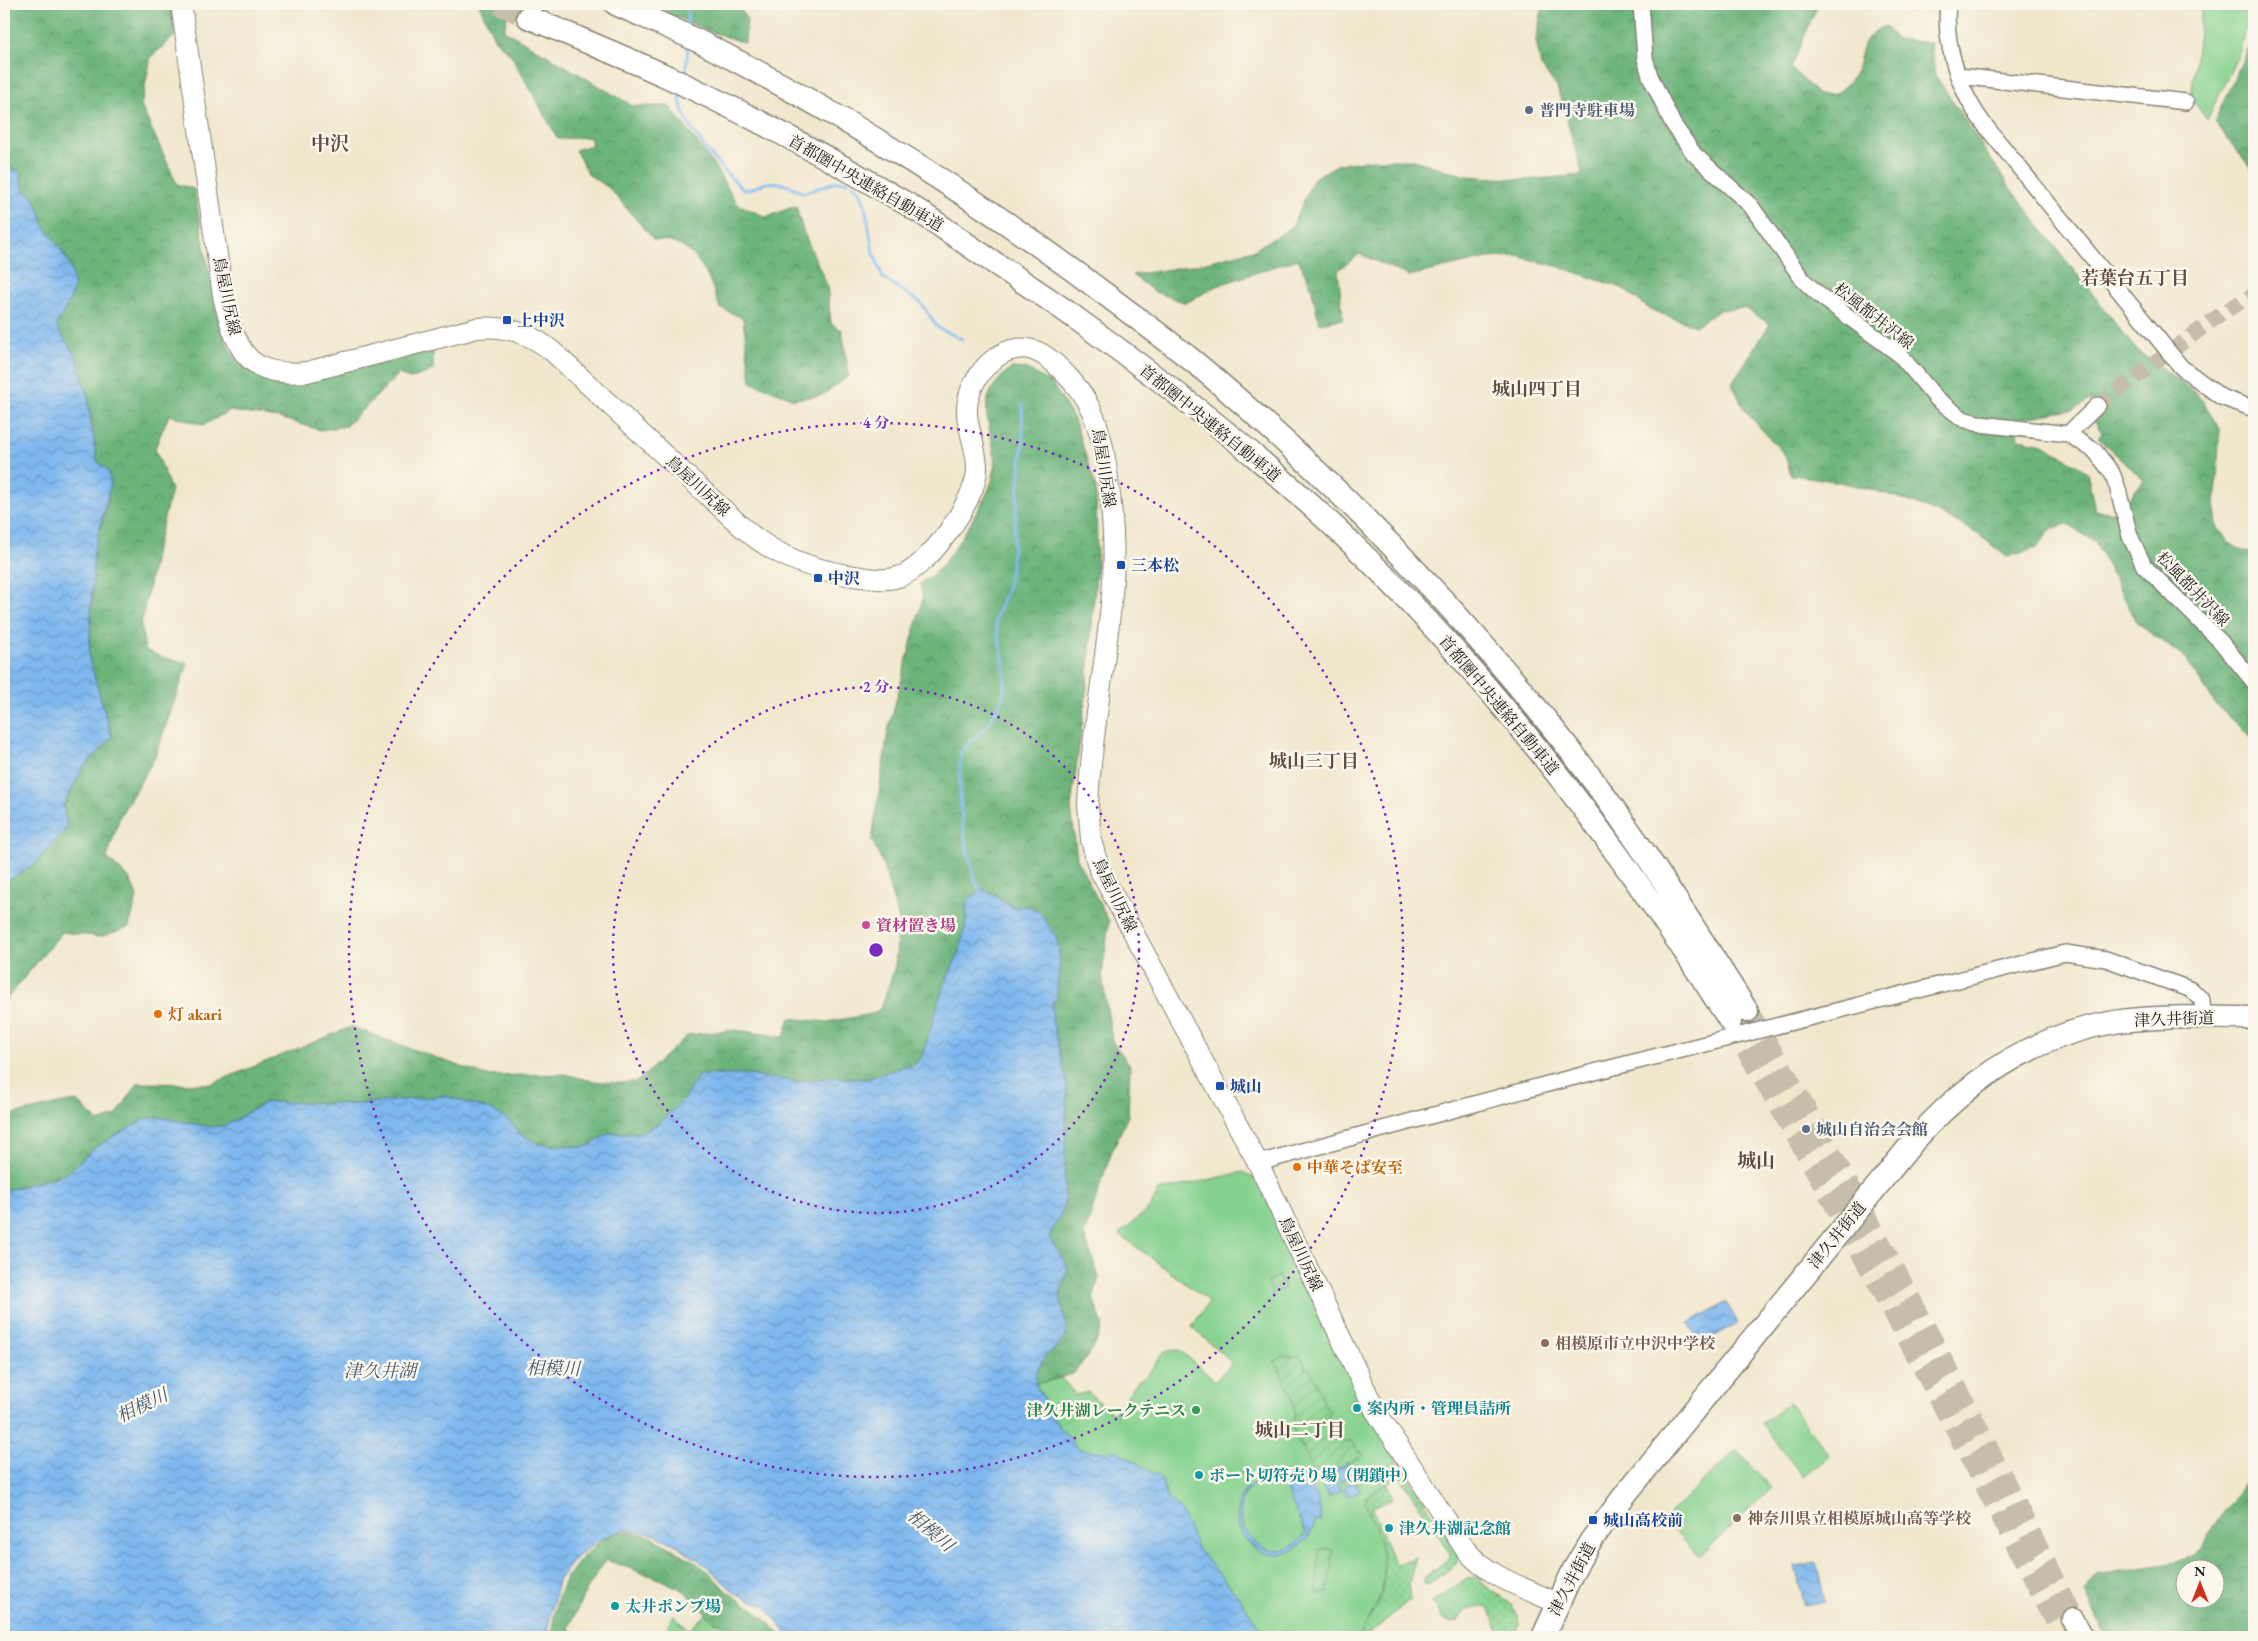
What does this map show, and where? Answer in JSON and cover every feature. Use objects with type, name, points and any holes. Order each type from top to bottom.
[{"type":"highway","name":"首都圏中央連絡自動車道","points":[[528,17],[665,75],[708,96],[832,161],[906,203],[1041,293],[1122,352],[1265,465],[1344,537],[1425,619],[1538,749],[1739,1016],[1665,884],[1558,734],[1444,601],[1365,518],[1295,451],[1209,374],[1079,274],[1021,233],[919,166],[839,117],[711,47],[616,4]]},
{"type":"highway","name":"津久井街道","points":[[1543,1637],[1558,1603],[1590,1542],[1658,1452],[1914,1141],[1957,1097],[2000,1065],[2029,1049],[2084,1028],[2120,1021],[2254,1018]]},
{"type":"main road","name":"鳥屋川尻線","points":[[181,4],[223,296],[234,339],[248,358],[261,366],[288,373],[307,372],[477,328],[501,328],[519,331],[552,351],[742,528],[768,548],[803,564],[849,575],[885,580],[906,574],[921,564],[950,528],[969,496],[976,481],[977,464],[967,407],[971,390],[985,368],[1006,352],[1024,349],[1033,350],[1047,357],[1085,396],[1097,423],[1103,444],[1112,510],[1113,582],[1088,798],[1088,821],[1093,850],[1108,888],[1196,1044],[1258,1163],[1378,1415],[1465,1549],[1486,1570],[1558,1603]]},
{"type":"street","name":"松風都井沢線","points":[[1641,4],[1645,58],[1650,76],[1673,124],[1698,159],[1751,206],[1804,280],[1819,295],[1900,355],[1937,399],[1962,419],[1980,424],[2068,434],[2095,451],[2112,473],[2130,536],[2144,566],[2220,641],[2254,682]]},
{"type":"street","points":[[1948,4],[1949,38],[1959,76],[1974,111],[2181,366],[2221,397],[2254,409]]},
{"type":"street","points":[[1959,76],[2186,102]]},
{"type":"street","points":[[2068,434],[2098,405]]},
{"type":"street","points":[[1258,1163],[1555,1082],[2064,953],[2106,959],[2192,990],[2202,1000],[2202,1018]]},
{"type":"green space","points":[[4,4],[170,4],[176,35],[151,57],[141,106],[177,184],[194,189],[216,309],[228,347],[240,363],[256,373],[433,346],[433,370],[410,379],[399,374],[346,426],[320,430],[279,418],[229,411],[204,425],[169,415],[155,448],[171,490],[156,550],[141,625],[145,650],[164,658],[188,663],[154,759],[120,816],[107,858],[130,879],[137,897],[129,927],[100,937],[62,932],[4,1002],[4,883],[35,864],[67,828],[63,806],[83,768],[112,737],[89,658],[94,551],[108,500],[108,471],[97,461],[87,393],[77,358],[56,326],[73,291],[67,258],[41,223],[36,204],[23,189],[20,172],[4,166]]},
{"type":"green space","points":[[479,4],[510,4],[504,30],[633,106],[669,106],[712,162],[737,204],[766,217],[796,206],[803,231],[827,285],[831,324],[842,330],[849,376],[823,395],[794,399],[751,382],[743,318],[720,308],[705,272],[690,253],[680,246],[654,240],[609,188],[589,175],[575,150],[592,145],[590,137],[558,139],[511,55],[495,40]]},
{"type":"green space","points":[[646,4],[737,4],[747,20],[745,43],[706,30]]},
{"type":"green space","points":[[1543,4],[1818,4],[1791,68],[1819,95],[1837,94],[1851,79],[1857,68],[1865,42],[1875,31],[1885,26],[1896,39],[1931,43],[1935,75],[2010,188],[2136,350],[2200,396],[2220,430],[2215,507],[2217,526],[2229,543],[2245,552],[2254,553],[2254,739],[2216,705],[2186,659],[2138,624],[2096,543],[2068,524],[2051,529],[2037,548],[2007,557],[1972,530],[1925,507],[1859,486],[1791,475],[1785,455],[1745,411],[1732,383],[1770,324],[1744,308],[1720,310],[1695,326],[1651,310],[1622,288],[1560,267],[1517,256],[1487,258],[1409,276],[1360,254],[1338,270],[1343,319],[1319,323],[1311,286],[1298,259],[1219,285],[1186,303],[1155,292],[1132,275],[1190,266],[1254,250],[1292,227],[1314,178],[1339,164],[1373,160],[1414,160],[1466,176],[1524,180],[1583,175],[1557,87],[1541,66],[1536,40]],"holes":[[[2089,400],[2106,410],[2094,420],[2102,433],[2098,438],[2144,480],[2117,513],[2095,510],[2087,472],[2044,444],[2019,439],[2013,420],[2076,409]]]},
{"type":"green space","points":[[2202,7],[2247,12],[2241,49],[2207,120],[2191,97]]},
{"type":"green space","points":[[2254,36],[2254,172],[2214,122]]},
{"type":"green space","points":[[1012,368],[1027,369],[1052,384],[1074,419],[1096,488],[1097,562],[1087,687],[1071,807],[1077,859],[1109,922],[1102,975],[1112,1041],[1130,1065],[1128,1116],[1111,1153],[1084,1235],[1099,1277],[1093,1298],[1103,1326],[1093,1349],[1073,1374],[1036,1384],[1035,1376],[1044,1357],[1057,1347],[1066,1324],[1060,1296],[1068,1267],[1049,1237],[1064,1207],[1067,1083],[1053,1023],[1052,1002],[1056,1000],[1056,995],[1027,906],[1013,907],[995,894],[966,903],[967,917],[960,950],[943,988],[922,1058],[913,1066],[905,1066],[868,1079],[839,1077],[798,1082],[750,1075],[699,1075],[683,1100],[660,1123],[640,1133],[609,1133],[591,1145],[581,1147],[539,1144],[520,1134],[507,1119],[491,1110],[445,1096],[357,1104],[266,1102],[224,1126],[210,1127],[157,1117],[140,1122],[97,1146],[66,1174],[4,1191],[4,1115],[78,1101],[98,1122],[116,1116],[138,1083],[211,1084],[351,1027],[487,1076],[565,1074],[592,1081],[619,1083],[638,1081],[688,1035],[736,1030],[784,1037],[790,1018],[827,1022],[872,1014],[881,1008],[895,966],[899,920],[882,862],[872,840],[888,731],[923,598],[920,584],[941,567],[972,521],[991,483],[994,473],[994,457],[987,417],[987,405],[990,393],[998,381]]},
{"type":"green space","points":[[1243,1172],[1260,1181],[1403,1474],[1366,1497],[1365,1503],[1381,1548],[1384,1572],[1380,1596],[1359,1637],[1266,1637],[1236,1593],[1198,1550],[1180,1509],[1167,1498],[1161,1478],[1117,1451],[1094,1452],[1078,1449],[1056,1422],[1036,1384],[1061,1378],[1076,1395],[1088,1392],[1113,1414],[1140,1379],[1145,1378],[1165,1351],[1180,1350],[1215,1381],[1232,1363],[1192,1327],[1209,1301],[1119,1234],[1150,1208],[1158,1191]]},
{"type":"green space","points":[[1279,1276],[1285,1288],[1273,1294],[1267,1282]]},
{"type":"green space","points":[[1284,1356],[1301,1357],[1306,1369],[1309,1368],[1322,1395],[1320,1396],[1325,1406],[1330,1411],[1327,1415],[1330,1421],[1347,1443],[1352,1441],[1359,1453],[1362,1452],[1364,1455],[1350,1463],[1346,1462],[1347,1464],[1335,1470],[1333,1468],[1319,1477],[1315,1469],[1313,1470],[1291,1425],[1295,1411],[1293,1402],[1274,1362]]},
{"type":"green space","points":[[1789,1403],[1830,1456],[1803,1477],[1762,1423]]},
{"type":"green space","points":[[1736,1450],[1772,1488],[1699,1557],[1663,1520]]},
{"type":"green space","points":[[1405,1472],[1460,1556],[1456,1564],[1428,1585],[1423,1583],[1424,1577],[1450,1557],[1450,1554],[1400,1476]]},
{"type":"green space","points":[[2254,1472],[2254,1637],[2106,1637],[2085,1592],[2096,1575],[2176,1562],[2176,1608],[2226,1608],[2226,1558],[2187,1558],[2194,1555],[2204,1545],[2223,1511]]},
{"type":"green space","points":[[1387,1483],[1393,1499],[1372,1507],[1395,1565],[1416,1557],[1409,1583],[1411,1599],[1366,1637],[1304,1637],[1334,1514]]},
{"type":"green space","points":[[628,1531],[652,1537],[692,1560],[709,1572],[726,1591],[757,1611],[783,1637],[739,1637],[728,1625],[714,1622],[683,1590],[657,1578],[606,1560],[587,1589],[569,1627],[573,1637],[551,1637],[561,1588],[572,1569],[599,1542],[613,1534]]},
{"type":"green space","points":[[1319,1549],[1333,1550],[1328,1593],[1317,1593]]},
{"type":"green space","points":[[1474,1577],[1512,1605],[1520,1625],[1514,1637],[1501,1637],[1488,1606],[1466,1610],[1458,1621],[1450,1623],[1441,1616],[1432,1603],[1467,1578]]},
{"type":"green space","points":[[706,1614],[714,1622],[728,1625],[739,1637],[664,1637],[672,1615],[689,1630]]},
{"type":"green space","points":[[17,1631],[41,1635],[64,1635],[69,1637],[11,1637]]},
{"type":"water","points":[[4,166],[20,171],[23,189],[34,197],[42,223],[64,254],[72,272],[72,295],[56,326],[77,358],[87,393],[97,461],[108,471],[111,483],[94,551],[89,658],[112,737],[83,768],[63,806],[67,828],[35,864],[4,883]]},
{"type":"water","name":"津久井湖","points":[[985,889],[1013,907],[1027,906],[1039,911],[1057,938],[1060,960],[1056,1000],[1052,1002],[1053,1023],[1067,1083],[1064,1207],[1049,1237],[1068,1267],[1060,1296],[1066,1324],[1066,1336],[1057,1347],[1044,1357],[1035,1376],[1036,1385],[1056,1422],[1078,1449],[1094,1452],[1117,1451],[1161,1478],[1167,1498],[1180,1509],[1198,1550],[1236,1593],[1266,1637],[789,1637],[766,1607],[735,1593],[708,1567],[678,1546],[656,1535],[626,1529],[598,1540],[574,1559],[558,1581],[546,1637],[69,1637],[17,1631],[11,1637],[4,1637],[4,1191],[66,1174],[97,1146],[145,1119],[157,1117],[210,1127],[224,1126],[266,1102],[357,1104],[445,1096],[491,1110],[507,1119],[520,1134],[539,1144],[581,1147],[591,1145],[609,1133],[640,1133],[660,1123],[683,1100],[699,1075],[750,1075],[798,1082],[827,1077],[868,1079],[905,1066],[913,1066],[922,1057],[943,988],[960,950],[967,917],[966,903],[971,897]]},
{"type":"water","points":[[1726,1302],[1738,1323],[1701,1344],[1689,1323]]},
{"type":"water","points":[[1347,1464],[1352,1475],[1340,1481],[1335,1470]]},
{"type":"water","points":[[1273,1475],[1295,1479],[1300,1477],[1310,1486],[1319,1502],[1320,1521],[1315,1522],[1306,1539],[1296,1549],[1273,1554],[1257,1550],[1246,1540],[1239,1526],[1237,1510],[1242,1495],[1254,1483]],"holes":[[[1273,1478],[1281,1479],[1306,1533],[1289,1548],[1272,1551],[1258,1544],[1246,1532],[1241,1516],[1242,1500],[1252,1486]]]},
{"type":"water","points":[[1336,1480],[1341,1491],[1328,1497],[1323,1487]]},
{"type":"water","points":[[1355,1481],[1360,1491],[1348,1497],[1343,1487]]},
{"type":"water","points":[[1816,1562],[1825,1602],[1804,1606],[1795,1566]]},
{"type":"waterway","points":[[681,4],[687,11],[688,26]]},
{"type":"waterway","points":[[686,75],[688,44]]},
{"type":"waterway","points":[[681,91],[681,102],[692,130],[725,171],[744,190],[764,184],[776,183],[786,185],[803,193],[839,181],[848,182]]},
{"type":"waterway","points":[[853,185],[860,191],[865,205],[873,251],[883,278],[921,303],[938,328],[962,339]]},
{"type":"waterway","points":[[981,895],[970,860],[963,824],[960,788],[961,751],[988,725],[1002,699],[1005,685],[1004,664],[995,620],[1007,589],[1011,567],[1023,442],[1022,405]]},
{"type":"tunnel","points":[[498,4],[528,17]]},
{"type":"tunnel","points":[[2098,405],[2221,314],[2254,294]]},
{"type":"tunnel","points":[[1747,1011],[1834,1160],[1917,1312],[2073,1620]]},
{"type":"tunnel","points":[[1730,1021],[1858,1245],[2059,1625]]},
{"type":"place","name":"普門寺駐車場","points":[[1529,110]]},
{"type":"place","name":"上中沢","points":[[507,320]]},
{"type":"place","name":"三本松","points":[[1121,565]]},
{"type":"place","name":"中沢","points":[[818,578]]},
{"type":"place","name":"資材置き場","points":[[866,925]]},
{"type":"place","name":"灯 akari","points":[[158,1014]]},
{"type":"place","name":"城山","points":[[1220,1086]]},
{"type":"place","name":"城山自治会会館","points":[[1806,1129]]},
{"type":"place","name":"中華そば安至","points":[[1297,1167]]},
{"type":"place","name":"相模原市立中沢中学校","points":[[1545,1343]]},
{"type":"place","name":"案内所・管理員詰所","points":[[1357,1408]]},
{"type":"place","name":"津久井湖レークテニス","points":[[1196,1410]]},
{"type":"place","name":"ボート切符売り場（閉鎖中）","points":[[1199,1475]]},
{"type":"place","name":"神奈川県立相模原城山高等学校","points":[[1737,1518]]},
{"type":"place","name":"城山高校前","points":[[1593,1520]]},
{"type":"place","name":"津久井湖記念館","points":[[1389,1528]]},
{"type":"place","name":"太井ポンプ場","points":[[615,1606]]},
{"type":"district","name":"中沢","points":[[330,143]]},
{"type":"district","name":"若葉台五丁目","points":[[2135,277]]},
{"type":"district","name":"城山四丁目","points":[[1537,388]]},
{"type":"district","name":"城山三丁目","points":[[1314,760]]},
{"type":"district","name":"城山","points":[[1756,1160]]},
{"type":"district","name":"城山二丁目","points":[[1300,1429]]},
{"type":"water label","name":"相模川","points":[[553,1368]]},
{"type":"water label","name":"相模川","points":[[142,1405]]},
{"type":"water label","name":"相模川","points":[[931,1530]]}]
